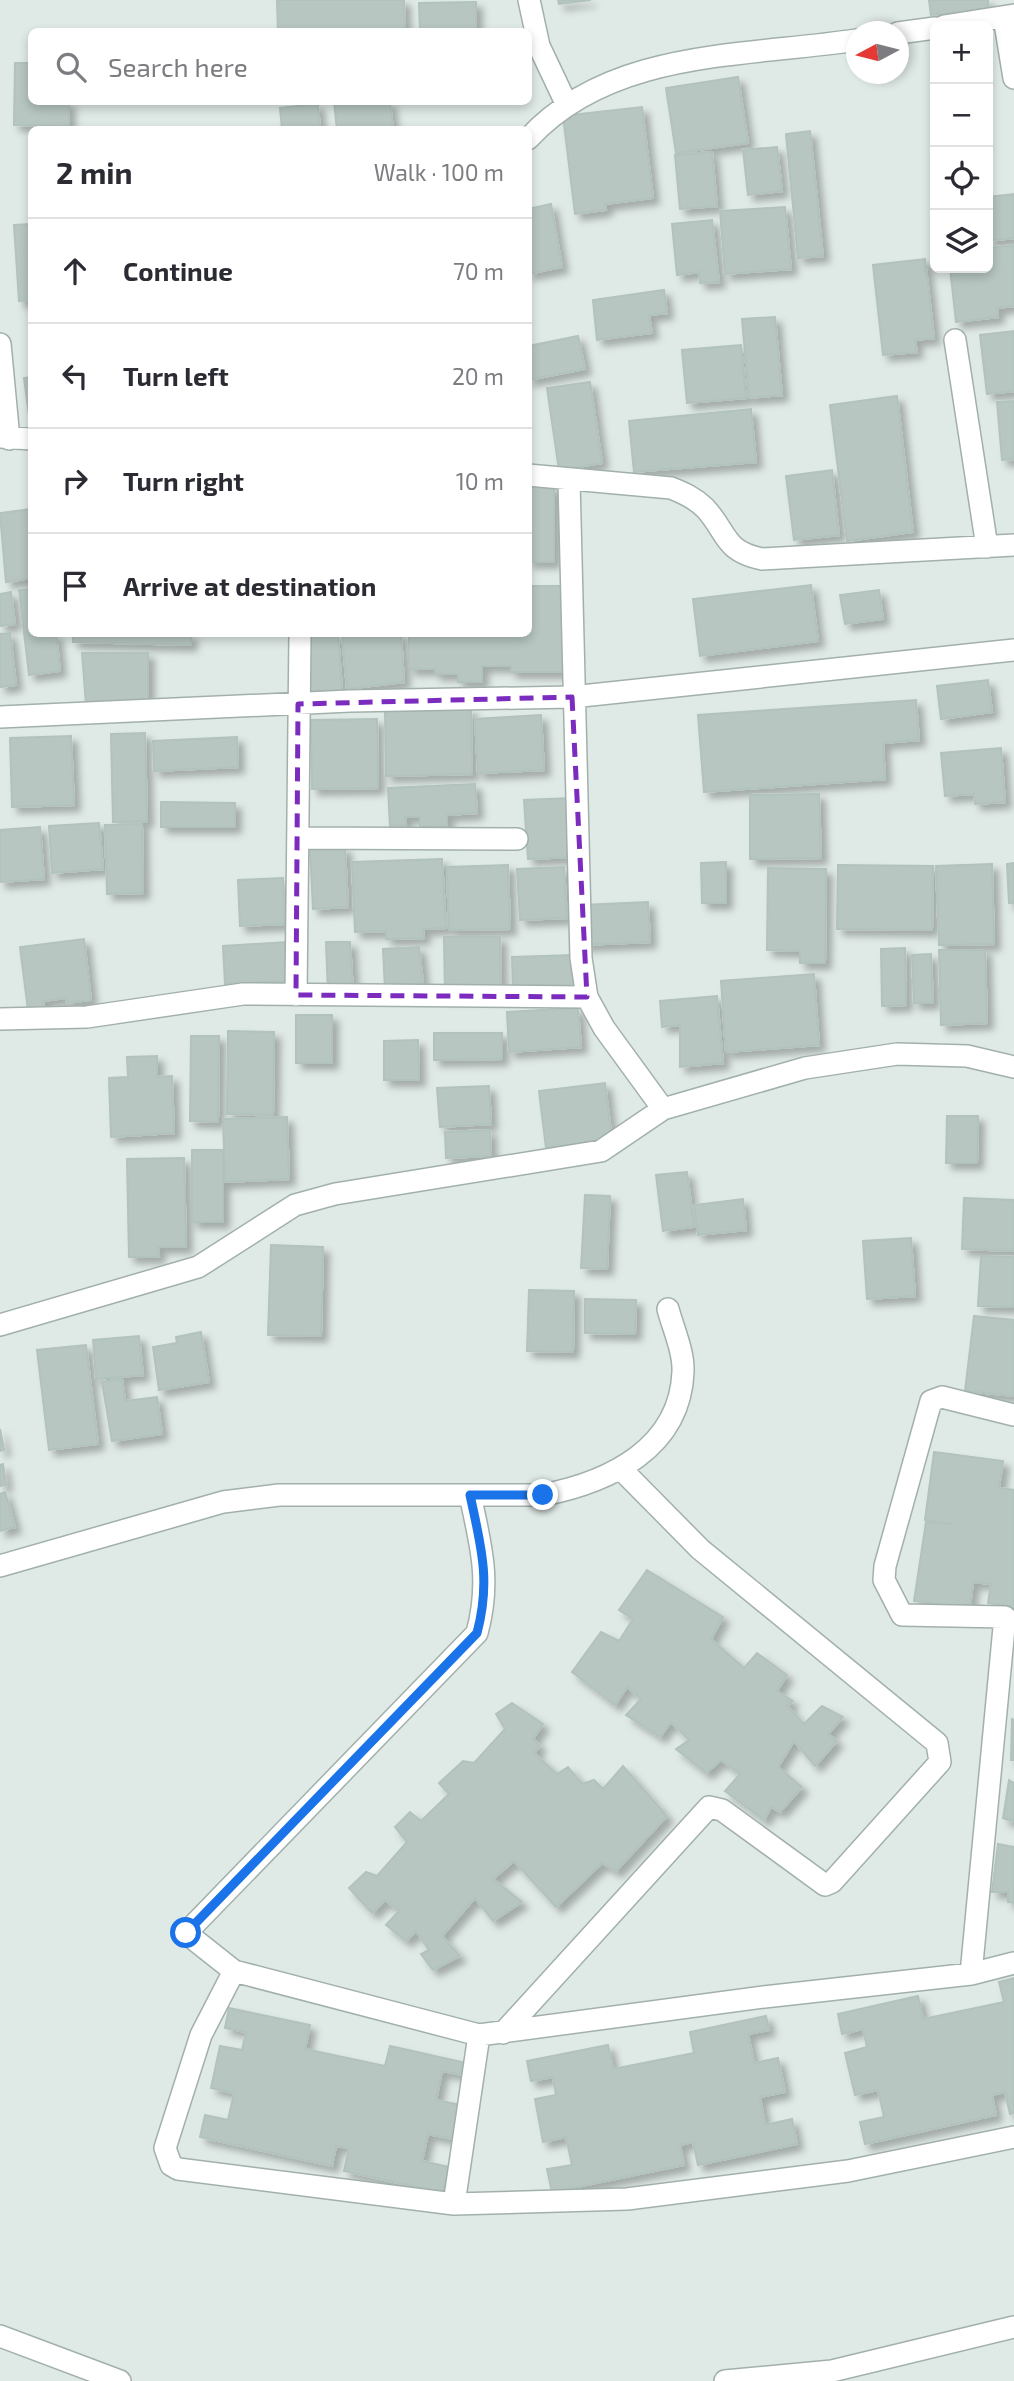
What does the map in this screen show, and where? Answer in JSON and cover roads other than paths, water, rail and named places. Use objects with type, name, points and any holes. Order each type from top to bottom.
[{"type":"street","points":[[530,0],[538,46],[566,103]]},
{"type":"street","points":[[976,21],[1009,16],[1014,78]]},
{"type":"street","points":[[909,31],[930,28]]},
{"type":"street","points":[[532,135],[566,103],[620,79],[689,59],[846,41]]},
{"type":"street","points":[[956,340],[987,547]]},
{"type":"street","points":[[0,344],[4,438],[28,439]]},
{"type":"street","points":[[532,475],[671,488],[691,496],[706,509],[729,545],[744,555],[762,559],[1014,545]]},
{"type":"street","points":[[569,480],[572,697],[581,958],[587,997],[604,1028],[663,1108]]},
{"type":"street","points":[[296,995],[300,637]]},
{"type":"street","points":[[0,717],[298,704],[572,697],[1014,650]]},
{"type":"street","points":[[298,838],[517,839]]},
{"type":"street","points":[[0,1019],[87,1017],[243,994],[587,997]]},
{"type":"street","points":[[0,1325],[198,1267],[260,1224],[295,1205],[335,1194],[601,1151],[663,1108],[805,1068],[897,1054],[967,1056],[1014,1067]]},
{"type":"street","points":[[0,1566],[223,1502],[279,1495],[543,1495],[578,1489],[620,1468],[656,1444],[679,1403],[683,1369],[668,1309]]},
{"type":"street","points":[[971,1974],[1010,1618],[902,1615],[884,1580],[885,1566],[931,1401],[942,1397],[1014,1415]]},
{"type":"street","points":[[503,2033],[709,1807],[722,1810],[825,1885],[841,1872],[940,1762],[937,1743],[700,1549],[620,1468]]},
{"type":"street","points":[[470,1495],[484,1565],[486,1602],[477,1633],[186,1933],[234,1971],[480,2035],[764,1997],[971,1974],[1014,1963]]},
{"type":"street","points":[[234,1971],[201,2035],[165,2148],[171,2165],[178,2169],[454,2204],[626,2199],[848,2171],[1014,2137]]},
{"type":"street","points":[[454,2204],[480,2035]]},
{"type":"street","points":[[725,2381],[832,2371],[1014,2327]]},
{"type":"street","points":[[0,2336],[120,2381]]}]
